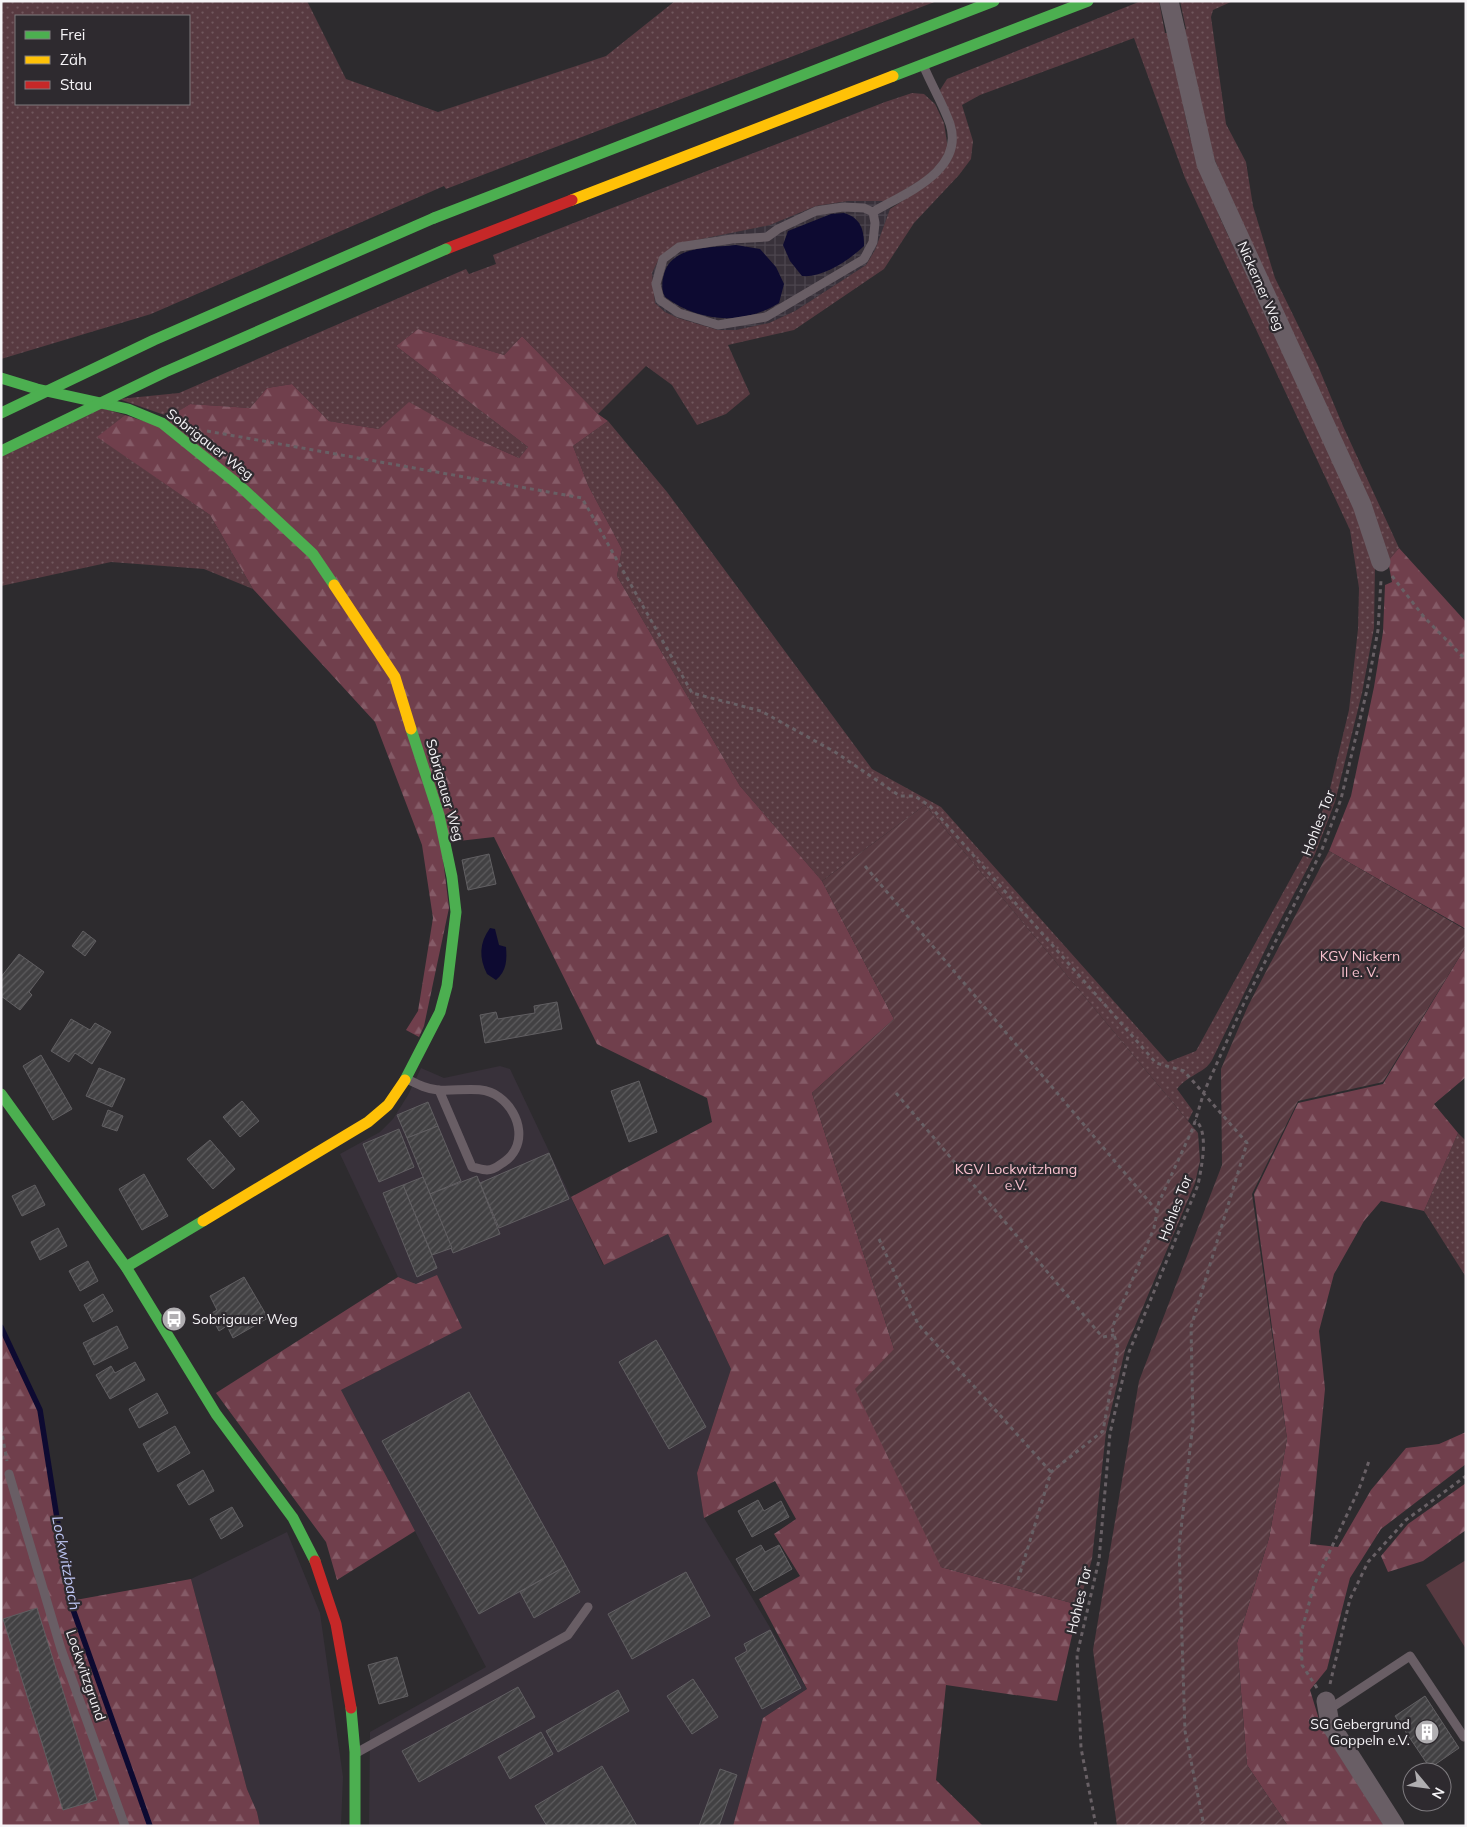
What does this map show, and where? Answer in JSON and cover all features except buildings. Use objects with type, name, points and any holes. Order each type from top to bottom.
[{"type":"main road","points":[[1,413],[154,340],[434,218],[994,1]]},
{"type":"main road","points":[[1,451],[166,372],[446,249],[1088,1]]},
{"type":"main road","name":"Sobrigauer Weg","points":[[1,378],[37,389],[128,408],[162,423],[240,486],[313,554],[395,676],[439,815],[452,877],[456,912],[447,986],[440,1012],[406,1079],[388,1105],[368,1122],[126,1267]]},
{"type":"main road","points":[[1,1094],[126,1267],[217,1416],[294,1519],[317,1566],[332,1610],[352,1711],[354,1826]]},
{"type":"street","name":"Nickerner Weg","points":[[1169,1],[1174,32],[1206,164],[1362,505],[1381,562]]},
{"type":"street","points":[[1326,1706],[1330,1724],[1395,1826]]},
{"type":"lane","points":[[873,212],[927,181],[942,166],[950,154],[953,141],[950,125],[923,64]]},
{"type":"lane","points":[[843,206],[864,208],[873,212],[875,223],[872,242],[864,259],[766,317],[718,325],[679,313],[660,300],[656,284],[663,259],[679,247],[732,239],[767,237],[778,229],[816,211],[843,206]]},
{"type":"lane","points":[[406,1079],[424,1088],[484,1090],[498,1096],[511,1109],[518,1126],[519,1142],[515,1154],[496,1168],[487,1170],[472,1167],[439,1090]]},
{"type":"lane","name":"Lockwitzgrund","points":[[9,1474],[61,1649],[125,1826]]},
{"type":"lane","points":[[354,1754],[568,1635],[588,1607]]},
{"type":"lane","points":[[1326,1706],[1410,1656],[1464,1737]]},
{"type":"path","points":[[202,430],[582,498],[692,693],[761,712],[835,752],[900,796],[915,796],[930,806],[1156,1063],[1184,1071],[1247,1143],[1191,1327],[1193,1423],[1179,1547],[1185,1731],[1204,1826]]},
{"type":"path","points":[[1381,562],[1424,617],[1466,660]]},
{"type":"path","name":"Hohles Tor","points":[[1096,1826],[1092,1797],[1081,1748],[1077,1655],[1100,1560],[1110,1433],[1129,1352],[1198,1185],[1203,1161],[1202,1132],[1195,1120],[1204,1092],[1244,1003],[1321,852],[1341,799],[1367,690],[1378,630],[1381,562]]},
{"type":"path","points":[[865,866],[1157,1211]]},
{"type":"path","points":[[896,1093],[1103,1338],[1114,1335]]},
{"type":"path","points":[[1018,1580],[1051,1472],[1103,1431],[1118,1348],[1112,1328],[1154,1228],[1166,1182],[1195,1120]]},
{"type":"path","points":[[879,1239],[918,1324],[1051,1472]]},
{"type":"path","points":[[1,1428],[9,1474]]},
{"type":"path","points":[[1103,1431],[1110,1433]]},
{"type":"path","points":[[1326,1706],[1302,1666],[1301,1633],[1314,1585],[1369,1461]]},
{"type":"path","points":[[1326,1706],[1350,1599],[1368,1562],[1406,1520],[1466,1476]]},
{"type":"shaded area","points":[[848,201],[886,201],[890,209],[875,250],[866,265],[795,311],[769,323],[736,330],[718,330],[678,318],[665,312],[655,303],[652,273],[660,257],[676,244],[770,225],[816,206]]},
{"type":"shaded area","points":[[844,213],[858,221],[862,230],[864,246],[851,257],[827,271],[810,276],[802,276],[790,261],[783,245],[788,231],[831,214]]},
{"type":"shaded area","points":[[736,245],[760,249],[776,267],[784,284],[779,303],[750,315],[736,318],[721,318],[692,312],[665,297],[662,286],[664,274],[668,265],[675,258],[694,250]]},
{"type":"shaded area","points":[[490,928],[495,929],[499,945],[506,947],[504,969],[496,980],[487,974],[481,951],[484,939]]},
{"type":"shaded area","points":[[500,1066],[510,1069],[603,1265],[668,1234],[731,1369],[697,1473],[704,1518],[807,1689],[763,1718],[733,1826],[369,1826],[370,1732],[486,1667],[341,1390],[461,1328],[416,1284],[398,1277],[340,1154],[380,1132],[393,1119],[408,1095],[421,1068],[444,1078]]},
{"type":"shaded area","points":[[287,1532],[320,1613],[343,1777],[341,1826],[260,1826],[257,1812],[247,1789],[191,1579]]},
{"type":"green space","points":[[1,1],[307,1],[346,79],[438,112],[606,56],[675,1],[937,1],[446,189],[444,186],[151,314],[1,359]]},
{"type":"green space","points":[[1141,1],[1159,1],[1165,33],[1169,33],[1189,134],[1220,218],[1358,514],[1375,566],[1374,628],[1362,693],[1335,802],[1315,854],[1271,938],[1212,1060],[1205,1068],[1177,1089],[1193,1111],[1188,1121],[925,805],[822,881],[740,786],[617,576],[622,549],[588,485],[573,446],[608,421],[667,492],[872,769],[941,807],[1168,1062],[1196,1051],[1307,849],[1328,797],[1349,710],[1358,629],[1359,588],[1350,530],[1185,178],[1134,38],[980,95],[962,105],[973,141],[971,159],[959,175],[914,223],[884,269],[794,330],[728,345],[750,394],[726,414],[697,425],[672,385],[646,366],[598,414],[522,336],[504,355],[418,329],[396,346],[528,447],[519,458],[466,434],[379,429],[329,421],[292,384],[267,388],[250,408],[190,404],[170,417],[119,399],[179,393],[466,269],[469,274],[496,264],[493,255],[885,102],[912,93],[924,94],[935,104],[944,123],[948,149],[940,163],[924,178],[886,201],[848,201],[816,206],[770,225],[677,244],[660,257],[652,273],[655,303],[665,312],[678,318],[718,330],[736,330],[769,323],[795,311],[866,265],[875,250],[890,209],[927,185],[944,170],[952,157],[940,90],[947,79]]},
{"type":"green space","points":[[1180,1],[1233,1],[1213,10],[1211,17],[1226,124],[1246,162],[1253,206],[1275,278],[1318,366],[1343,426],[1399,548],[1388,561],[1214,158],[1181,31],[1186,29]]},
{"type":"green space","points":[[418,329],[504,355],[522,336],[598,414],[608,421],[573,446],[588,485],[622,549],[617,576],[740,786],[822,881],[894,1019],[812,1093],[894,1349],[941,1567],[1079,1605],[1057,1701],[946,1685],[936,1780],[983,1826],[733,1826],[763,1718],[807,1689],[759,1599],[800,1576],[774,1534],[796,1519],[775,1481],[704,1518],[697,1473],[731,1369],[668,1234],[604,1265],[571,1197],[712,1122],[707,1098],[597,1044],[494,837],[441,843],[449,908],[424,1026],[419,1037],[406,1030],[418,1011],[433,918],[422,845],[375,722],[253,589],[210,515],[97,437],[125,415],[156,425],[190,404],[250,408],[267,388],[292,384],[329,421],[379,429],[409,402],[466,434],[519,458],[528,447],[396,346]]},
{"type":"green space","points":[[95,406],[125,415],[98,437],[210,515],[253,589],[204,569],[111,562],[1,586],[1,446]]},
{"type":"green space","points":[[1399,548],[1466,622],[1466,929],[1329,851],[1351,796],[1374,687],[1383,632],[1385,585],[1392,582],[1388,561]]},
{"type":"green space","name":"KGV Lockwitzhang e.V.","points":[[925,805],[1198,1133],[1200,1161],[1195,1183],[1125,1350],[1106,1432],[1092,1559],[1079,1605],[941,1567],[855,1389],[894,1349],[812,1093],[894,1019],[822,881]]},
{"type":"green space","name":"KGV Nickern II e. V.","points":[[1329,851],[1466,930],[1466,946],[1383,1082],[1298,1101],[1252,1194],[1287,1439],[1269,1538],[1237,1643],[1247,1765],[1288,1826],[1117,1826],[1093,1650],[1139,1381],[1222,1165],[1221,1069],[1248,1006]]},
{"type":"green space","points":[[1466,946],[1466,1077],[1434,1104],[1458,1133],[1424,1211],[1381,1201],[1364,1221],[1334,1274],[1319,1331],[1325,1389],[1310,1544],[1338,1547],[1371,1490],[1406,1448],[1439,1444],[1466,1432],[1466,1464],[1381,1529],[1350,1578],[1327,1669],[1310,1690],[1321,1726],[1384,1826],[1288,1826],[1247,1765],[1237,1643],[1269,1538],[1287,1439],[1254,1194],[1298,1103],[1383,1084]]},
{"type":"green space","points":[[1458,1133],[1466,1141],[1466,1277],[1424,1211]]},
{"type":"green space","points":[[437,1275],[462,1328],[341,1390],[415,1531],[337,1580],[326,1542],[216,1393],[398,1277],[416,1284]]},
{"type":"green space","points":[[1,1327],[40,1410],[70,1601],[191,1579],[247,1789],[257,1812],[260,1826],[1,1826]]},
{"type":"green space","points":[[1466,1483],[1466,1530],[1423,1561],[1388,1572],[1381,1556],[1408,1524]]},
{"type":"green space","points":[[1466,1560],[1466,1649],[1426,1585]]},
{"type":"waterway","name":"Lockwitzbach","points":[[1,1327],[40,1410],[70,1601],[150,1826]]},
{"type":"traffic: fast","points":[[434,218],[994,1]]},
{"type":"traffic: fast","points":[[893,76],[1088,1]]},
{"type":"traffic: fast","points":[[1,413],[154,340],[434,218]]},
{"type":"traffic: fast","points":[[1,451],[165,372],[446,249]]},
{"type":"traffic: fast","points":[[1,378],[37,389],[128,409],[162,423],[240,486],[313,554],[334,585]]},
{"type":"traffic: fast","points":[[405,1080],[440,1012],[447,986],[456,912],[452,877],[439,815],[411,729]]},
{"type":"traffic: fast","points":[[1,1094],[126,1267],[216,1414],[293,1518],[315,1561]]},
{"type":"traffic: fast","points":[[126,1267],[203,1221]]},
{"type":"traffic: fast","points":[[351,1708],[355,1752],[355,1826]]},
{"type":"traffic: slow","points":[[572,200],[893,76]]},
{"type":"traffic: slow","points":[[334,585],[395,677],[411,729]]},
{"type":"traffic: slow","points":[[203,1221],[368,1122],[388,1105],[405,1080]]},
{"type":"traffic: jam","points":[[446,249],[572,200]]},
{"type":"traffic: jam","points":[[315,1561],[336,1624],[351,1708]]},
{"type":"place","name":"Sobrigauer Weg","points":[[174,1319]]},
{"type":"place","name":"SG Gebergrund Goppeln e.V.","points":[[1427,1732]]}]
